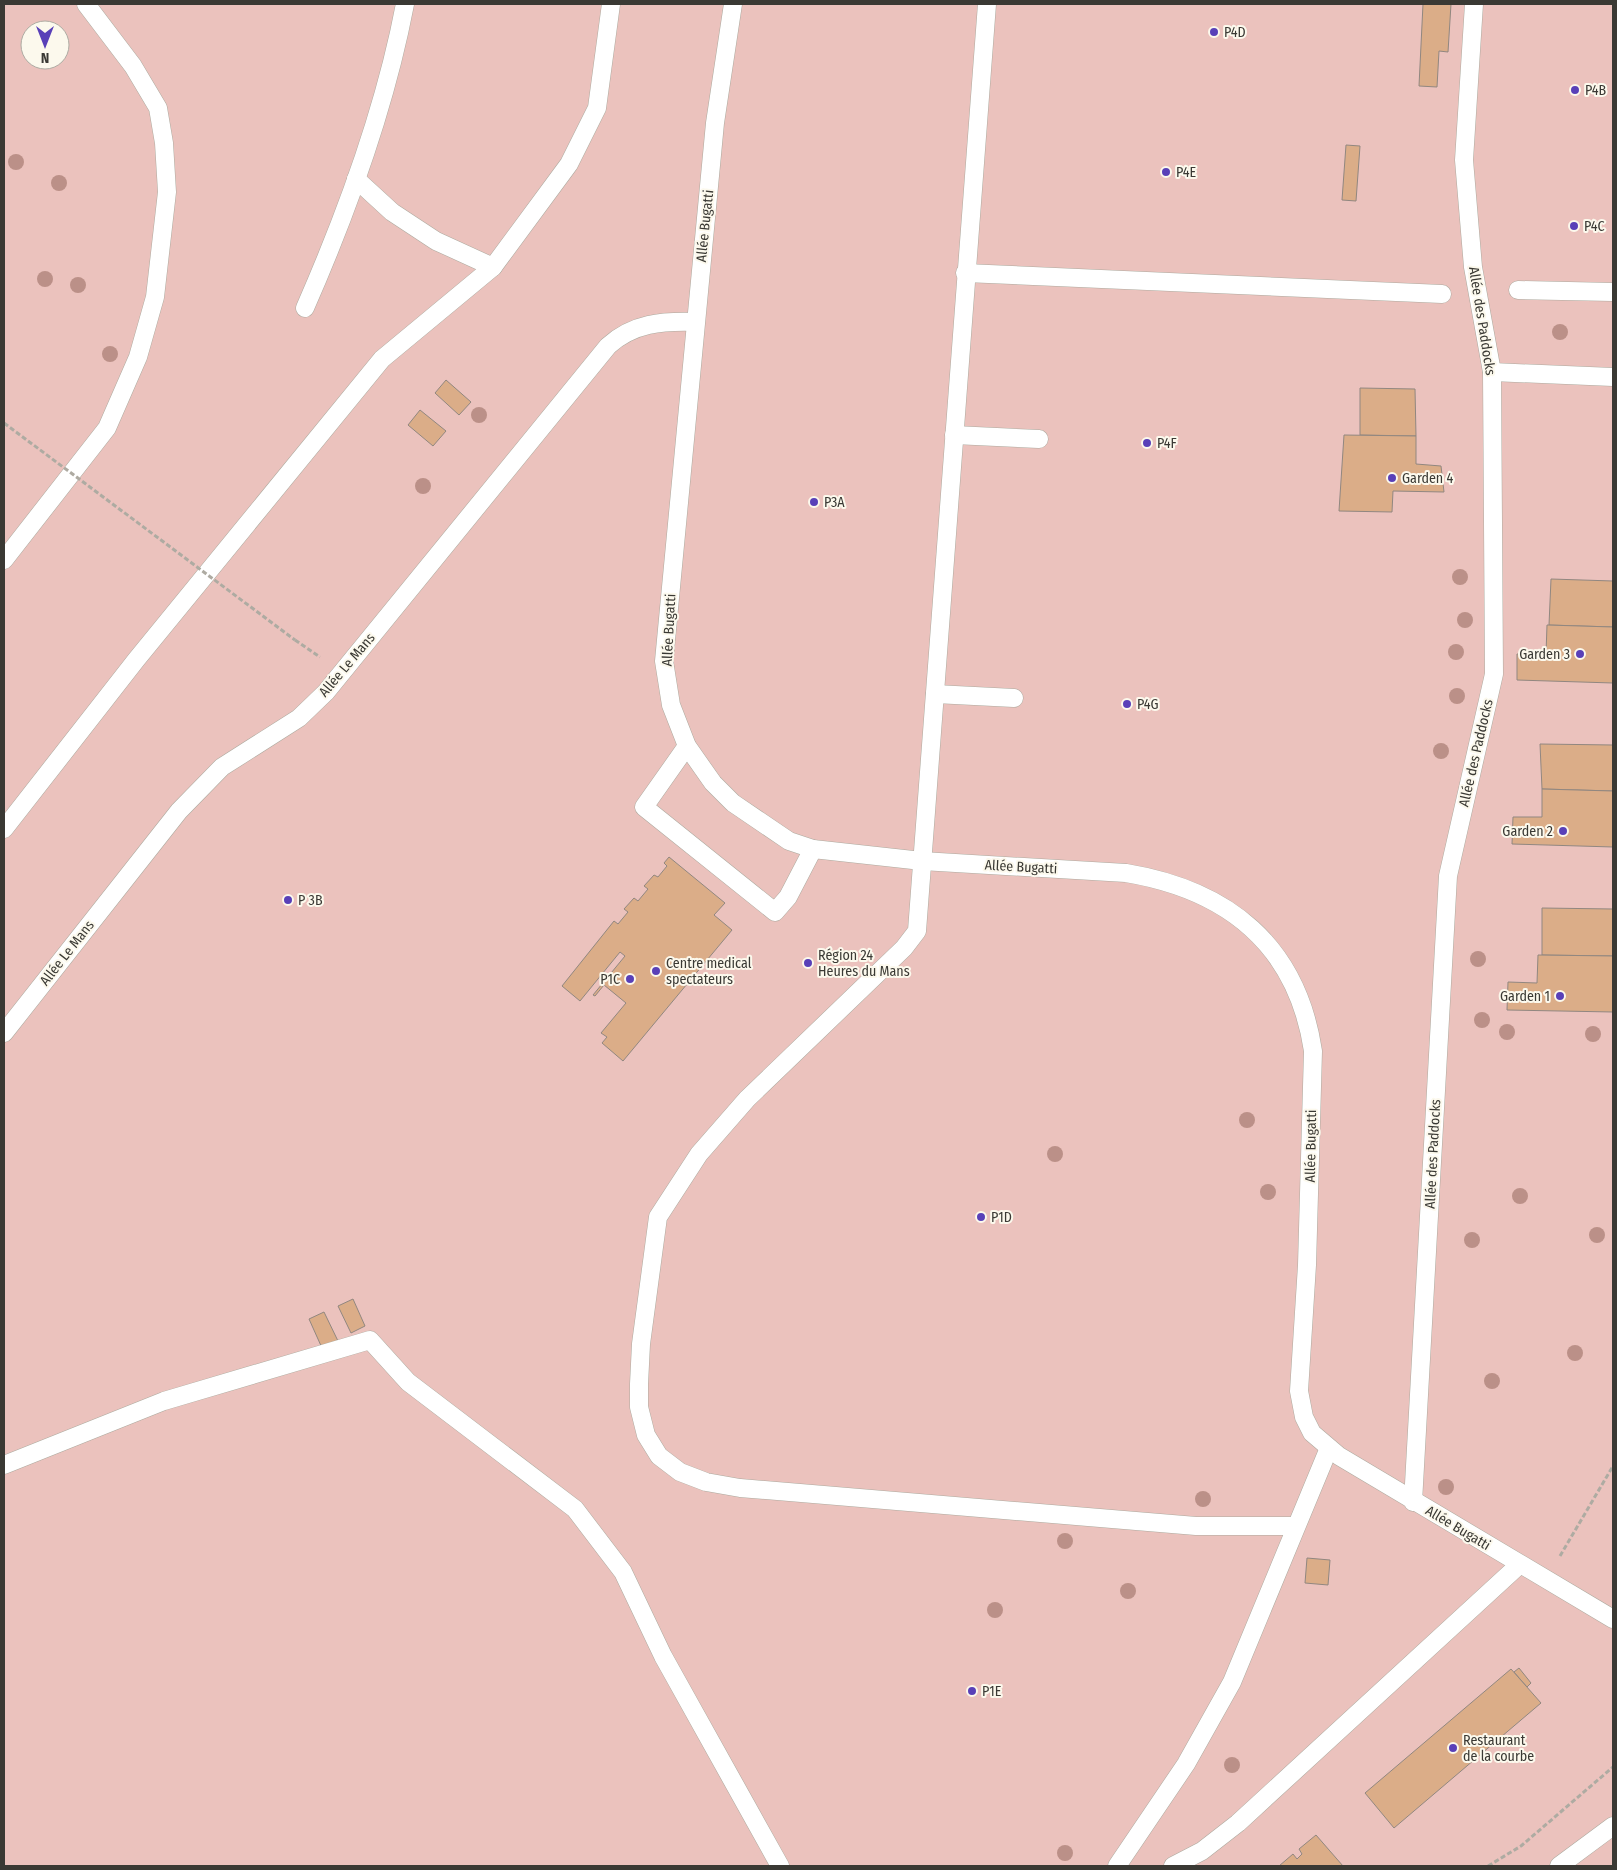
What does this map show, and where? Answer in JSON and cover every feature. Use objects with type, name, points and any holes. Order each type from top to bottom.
[{"type":"lane","points":[[4,560],[107,428],[138,356],[155,298],[167,192],[164,144],[158,108],[133,66],[86,4]]},
{"type":"lane","points":[[305,308],[332,245],[356,179],[385,90],[405,4]]},
{"type":"lane","points":[[4,829],[136,660],[382,359],[493,267],[569,164],[597,108],[611,4]]},
{"type":"lane","name":"Allée Bugatti","points":[[733,4],[716,123],[695,322],[664,661],[671,705],[687,746],[713,783],[734,804],[789,841],[813,849],[922,861],[1126,873],[1154,878],[1226,908],[1257,932],[1280,962],[1298,994],[1308,1021],[1313,1051],[1307,1265],[1299,1391],[1304,1417],[1312,1433],[1329,1448],[1413,1502],[1613,1619]]},
{"type":"lane","points":[[987,4],[965,272],[917,931],[904,948],[747,1099],[699,1154],[658,1218],[646,1308],[639,1384],[639,1407],[646,1435],[660,1456],[680,1472],[706,1482],[740,1488],[1196,1526],[1296,1526]]},
{"type":"lane","name":"Allée des Paddocks","points":[[1413,1502],[1448,876],[1494,674],[1492,372],[1473,267],[1464,160],[1474,4]]},
{"type":"lane","points":[[356,179],[392,212],[436,242],[493,267]]},
{"type":"lane","points":[[965,272],[1442,294]]},
{"type":"lane","points":[[1518,290],[1613,292]]},
{"type":"lane","name":"Allée Le Mans","points":[[4,1033],[179,811],[222,767],[299,718],[326,692],[608,346],[621,334],[640,326],[673,321],[695,322]]},
{"type":"lane","points":[[1492,372],[1613,377]]},
{"type":"lane","points":[[954,435],[1039,439]]},
{"type":"lane","points":[[935,694],[1014,698]]},
{"type":"lane","points":[[687,746],[644,806],[775,912],[788,897],[813,849]]},
{"type":"lane","points":[[4,1465],[164,1401],[370,1340],[408,1382],[575,1509],[624,1572],[663,1656],[780,1866]]},
{"type":"lane","points":[[1117,1866],[1186,1764],[1232,1682],[1329,1448]]},
{"type":"lane","points":[[1173,1866],[1202,1851],[1238,1823],[1519,1564]]},
{"type":"lane","points":[[1559,1866],[1613,1826]]},
{"type":"path","points":[[4,423],[295,640]]},
{"type":"path","points":[[1555,1564],[1613,1466]]},
{"type":"path","points":[[1488,1866],[1521,1846],[1613,1767]]},
{"type":"shaded area","name":"Région 24 Heures du Mans","points":[[4,4],[1613,4],[1613,1866],[4,1866]]},
{"type":"building","points":[[1423,4],[1451,4],[1448,52],[1439,51],[1437,87],[1419,86]]},
{"type":"building","points":[[1346,145],[1360,146],[1356,201],[1342,200]]},
{"type":"building","points":[[446,380],[471,402],[459,415],[435,393]]},
{"type":"building","points":[[1360,388],[1415,389],[1416,436],[1360,435]]},
{"type":"building","points":[[420,410],[446,431],[433,446],[408,425]]},
{"type":"building","name":"Garden 4","points":[[1344,435],[1416,436],[1416,464],[1441,466],[1444,492],[1393,491],[1392,512],[1339,511]]},
{"type":"building","points":[[1551,579],[1613,581],[1613,627],[1549,625]]},
{"type":"building","name":"Garden 3","points":[[1547,625],[1613,627],[1613,683],[1517,680],[1517,654],[1546,654]]},
{"type":"building","points":[[1540,744],[1613,745],[1613,791],[1542,789]]},
{"type":"building","name":"Garden 2","points":[[1542,789],[1613,791],[1613,847],[1512,844],[1513,817],[1542,817]]},
{"type":"building","name":"Centre medical spectateurs","points":[[669,857],[725,903],[714,915],[732,930],[623,1061],[602,1043],[607,1037],[601,1033],[626,1003],[604,985],[595,996],[593,995],[625,956],[620,952],[580,1001],[562,986],[614,921],[618,924],[628,912],[624,909],[634,898],[638,901],[648,889],[644,886],[654,875],[658,877],[667,866],[664,863]]},
{"type":"building","points":[[1542,908],[1613,909],[1613,956],[1542,955]]},
{"type":"building","name":"Garden 1","points":[[1538,955],[1613,956],[1613,1012],[1507,1010],[1508,982],[1537,983]]},
{"type":"building","points":[[353,1299],[365,1326],[351,1333],[338,1306]]},
{"type":"building","points":[[324,1312],[338,1341],[322,1348],[309,1319]]},
{"type":"building","points":[[1307,1558],[1330,1560],[1328,1585],[1305,1583]]},
{"type":"building","points":[[1519,1668],[1531,1683],[1527,1687],[1514,1672]]},
{"type":"building","name":"Restaurant de la courbe","points":[[1511,1669],[1541,1703],[1394,1828],[1365,1793]]},
{"type":"building","points":[[1316,1835],[1343,1866],[1279,1866],[1293,1854],[1297,1859],[1302,1854],[1299,1849]]},
{"type":"place","name":"P4D","points":[[1214,32]]},
{"type":"place","name":"P4B","points":[[1575,90]]},
{"type":"place","name":"P4E","points":[[1166,172]]},
{"type":"place","name":"P4C","points":[[1574,226]]},
{"type":"place","name":"P4F","points":[[1147,443]]},
{"type":"place","name":"Garden 4","points":[[1392,478]]},
{"type":"place","name":"P3A","points":[[814,502]]},
{"type":"place","name":"Garden 3","points":[[1580,654]]},
{"type":"place","name":"P4G","points":[[1127,704]]},
{"type":"place","name":"Garden 2","points":[[1563,831]]},
{"type":"place","name":"P 3B","points":[[288,900]]},
{"type":"place","name":"Région 24 Heures du Mans","points":[[808,963]]},
{"type":"place","name":"Centre medical spectateurs","points":[[656,971]]},
{"type":"place","name":"P1C","points":[[630,979]]},
{"type":"place","name":"Garden 1","points":[[1560,996]]},
{"type":"place","name":"P1D","points":[[981,1217]]},
{"type":"place","name":"P1E","points":[[972,1691]]},
{"type":"place","name":"Restaurant de la courbe","points":[[1453,1748]]}]
